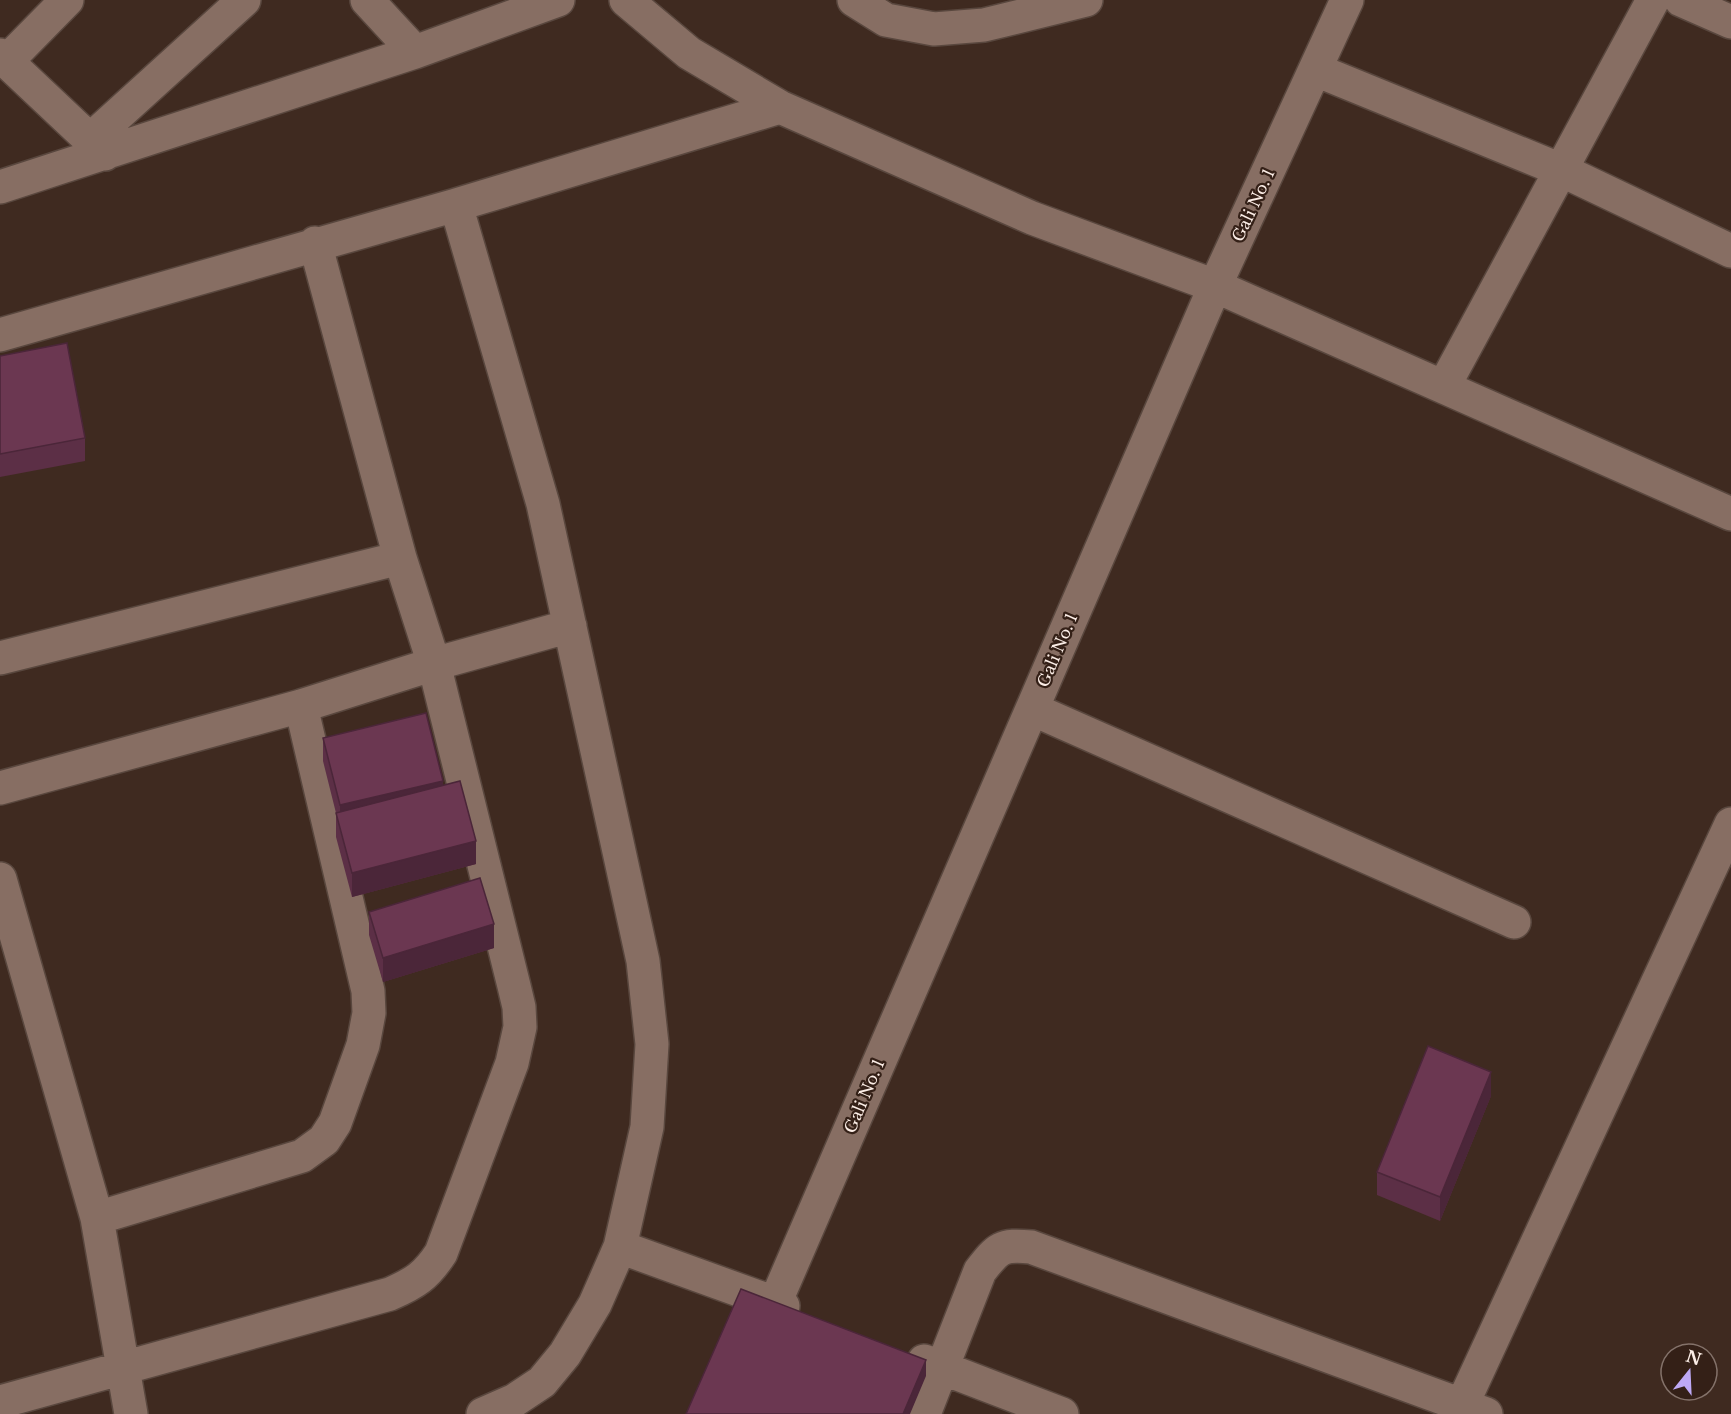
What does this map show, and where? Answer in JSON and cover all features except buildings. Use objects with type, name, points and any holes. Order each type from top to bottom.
[{"type":"street","points":[[67,0],[3,58],[97,147]]},
{"type":"street","points":[[97,147],[243,0]]},
{"type":"street","points":[[367,0],[415,52]]},
{"type":"street","points":[[0,188],[97,147],[415,52],[558,0]]},
{"type":"street","points":[[626,0],[689,54],[780,107],[1032,218],[1188,276],[1444,386],[1731,514]]},
{"type":"street","points":[[854,0],[886,20],[934,29],[984,26],[1086,0]]},
{"type":"street","name":"Gali No. 1","points":[[761,1298],[1032,709],[1188,276],[1316,70],[1347,0]]},
{"type":"street","points":[[1444,386],[1653,0]]},
{"type":"street","points":[[1681,0],[1731,22]]},
{"type":"street","points":[[1316,70],[1562,170],[1731,251]]},
{"type":"street","points":[[0,334],[315,243],[456,205],[780,107]]},
{"type":"street","points":[[456,205],[543,504],[643,961],[652,1044],[647,1127],[620,1247],[596,1304],[565,1354],[542,1382],[515,1400],[483,1414]]},
{"type":"street","points":[[1,1399],[390,1294],[410,1285],[428,1273],[441,1253],[512,1063],[520,1027],[519,1007],[514,986],[434,664],[400,558],[315,243]]},
{"type":"street","points":[[0,658],[400,558]]},
{"type":"street","points":[[0,788],[301,706],[434,664],[570,626]]},
{"type":"street","points":[[98,1218],[302,1156],[324,1140],[335,1123],[363,1044],[369,1013],[368,990],[301,706]]},
{"type":"street","points":[[1032,709],[1514,922]]},
{"type":"street","points":[[924,1414],[980,1271],[993,1254],[1009,1245],[1031,1248],[1474,1410],[1731,824]]},
{"type":"street","points":[[0,879],[98,1218],[131,1414]]},
{"type":"street","points":[[620,1247],[807,1315]]},
{"type":"street","points":[[892,1348],[1062,1414]]}]
